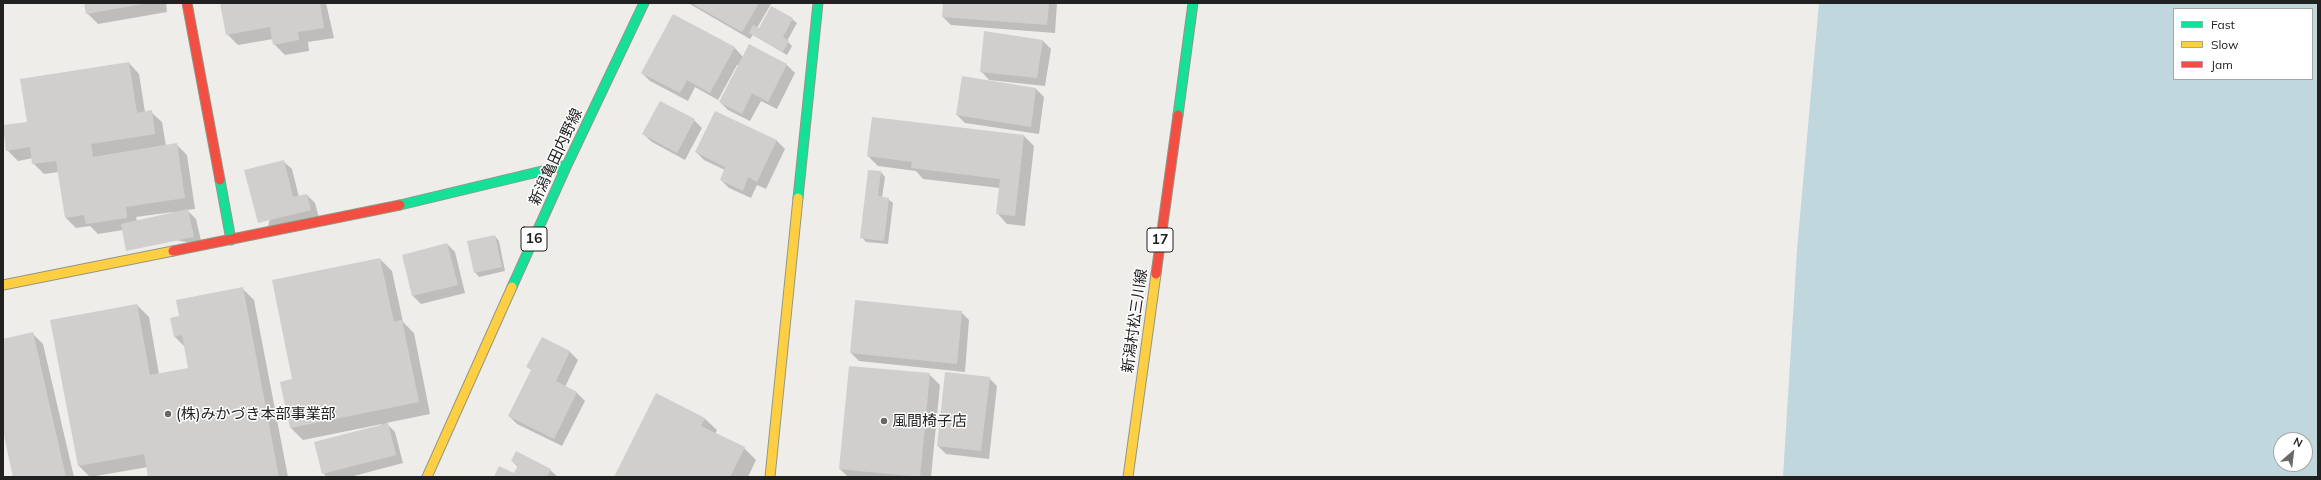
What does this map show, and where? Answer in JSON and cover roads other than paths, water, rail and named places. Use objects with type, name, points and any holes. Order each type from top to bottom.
[{"type":"street","points":[[187,3],[231,240]]},
{"type":"street","name":"新潟亀田内野線","points":[[427,477],[567,165],[644,3]]},
{"type":"street","points":[[770,477],[818,3]]},
{"type":"street","name":"新潟村松三川線","points":[[1128,477],[1193,3]]},
{"type":"street","points":[[3,285],[435,198],[567,165]]},
{"type":"water","points":[[1819,3],[2318,3],[2318,477],[1783,477],[1797,250]]},
{"type":"place","name":"(株)みかづき本部事業部","points":[[168,414]]},
{"type":"place","name":"風間椅子店","points":[[884,421]]}]
